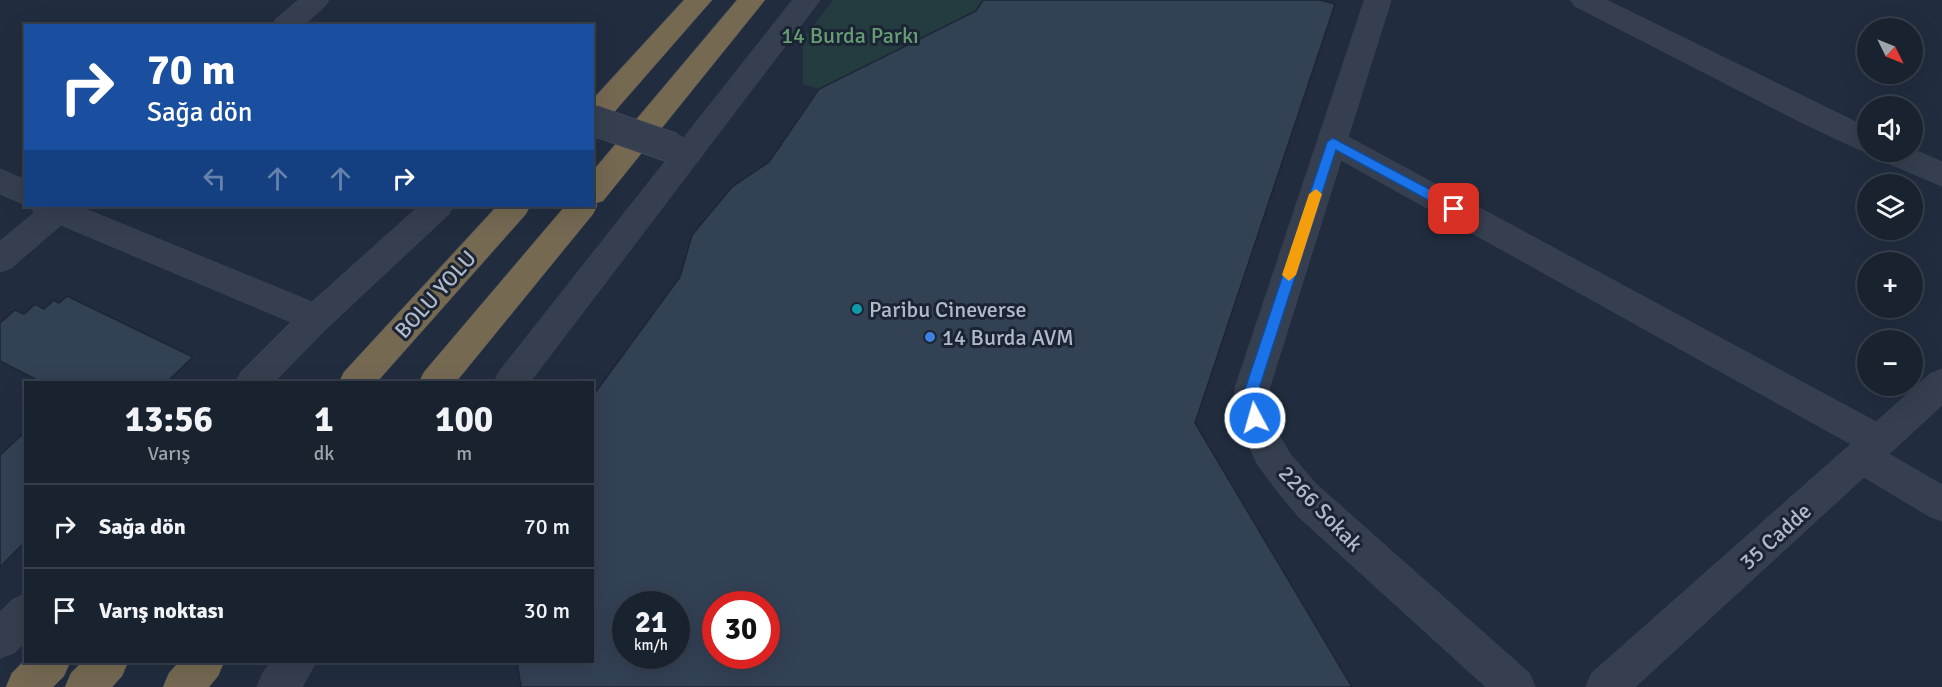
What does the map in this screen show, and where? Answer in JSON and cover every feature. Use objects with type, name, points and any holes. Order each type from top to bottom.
[{"type":"highway","points":[[594,117],[699,0]]},
{"type":"highway","points":[[594,191],[752,0]]},
{"type":"highway","name":"BOLU YOLU","points":[[357,381],[514,207]]},
{"type":"highway","points":[[437,381],[581,207]]},
{"type":"highway","points":[[346,381],[413,318]]},
{"type":"highway","points":[[26,687],[49,663]]},
{"type":"highway","points":[[85,687],[107,663]]},
{"type":"highway","points":[[183,687],[203,663]]},
{"type":"highway","points":[[209,687],[224,663]]},
{"type":"street","points":[[287,24],[316,0]]},
{"type":"street","points":[[512,381],[807,0]]},
{"type":"street","name":"2266 Sokak","points":[[1378,0],[1252,389],[1255,418],[1269,451],[1290,481],[1312,505],[1515,687]]},
{"type":"street","points":[[1584,0],[1796,108],[1857,136]]},
{"type":"street","points":[[594,120],[673,148]]},
{"type":"street","points":[[1333,142],[1871,450],[1942,504]]},
{"type":"street","points":[[1913,162],[1942,175]]},
{"type":"street","points":[[0,180],[24,193]]},
{"type":"street","points":[[254,381],[316,318],[437,207]]},
{"type":"street","points":[[0,259],[55,208],[316,318]]},
{"type":"street","name":"35 Cadde","points":[[1606,687],[1942,384]]},
{"type":"street","points":[[0,639],[24,615]]},
{"type":"street","points":[[277,687],[295,663]]},
{"type":"green space","name":"14 Burda Parkı","points":[[833,0],[983,0],[976,11],[819,89],[803,84],[803,39]]},
{"type":"building","name":"14 Burda AVM","points":[[983,0],[1320,0],[1335,4],[1195,423],[1352,687],[521,687],[517,663],[594,663],[594,394],[680,277],[692,235],[732,187],[769,162],[819,89],[976,11]]},
{"type":"building","points":[[67,296],[193,357],[168,381],[39,381],[0,361],[0,323],[15,310],[24,314],[35,304],[44,309],[54,300],[59,303]]},
{"type":"building","points":[[24,433],[24,543],[0,567],[0,455]]},
{"type":"slow traffic","points":[[1289,275],[1316,194]]},
{"type":"place","name":"Paribu Cineverse","points":[[857,309]]},
{"type":"place","name":"14 Burda AVM","points":[[930,337]]},
{"type":"route","points":[[1255,418],[1252,389],[1333,142],[1454,209]]}]
